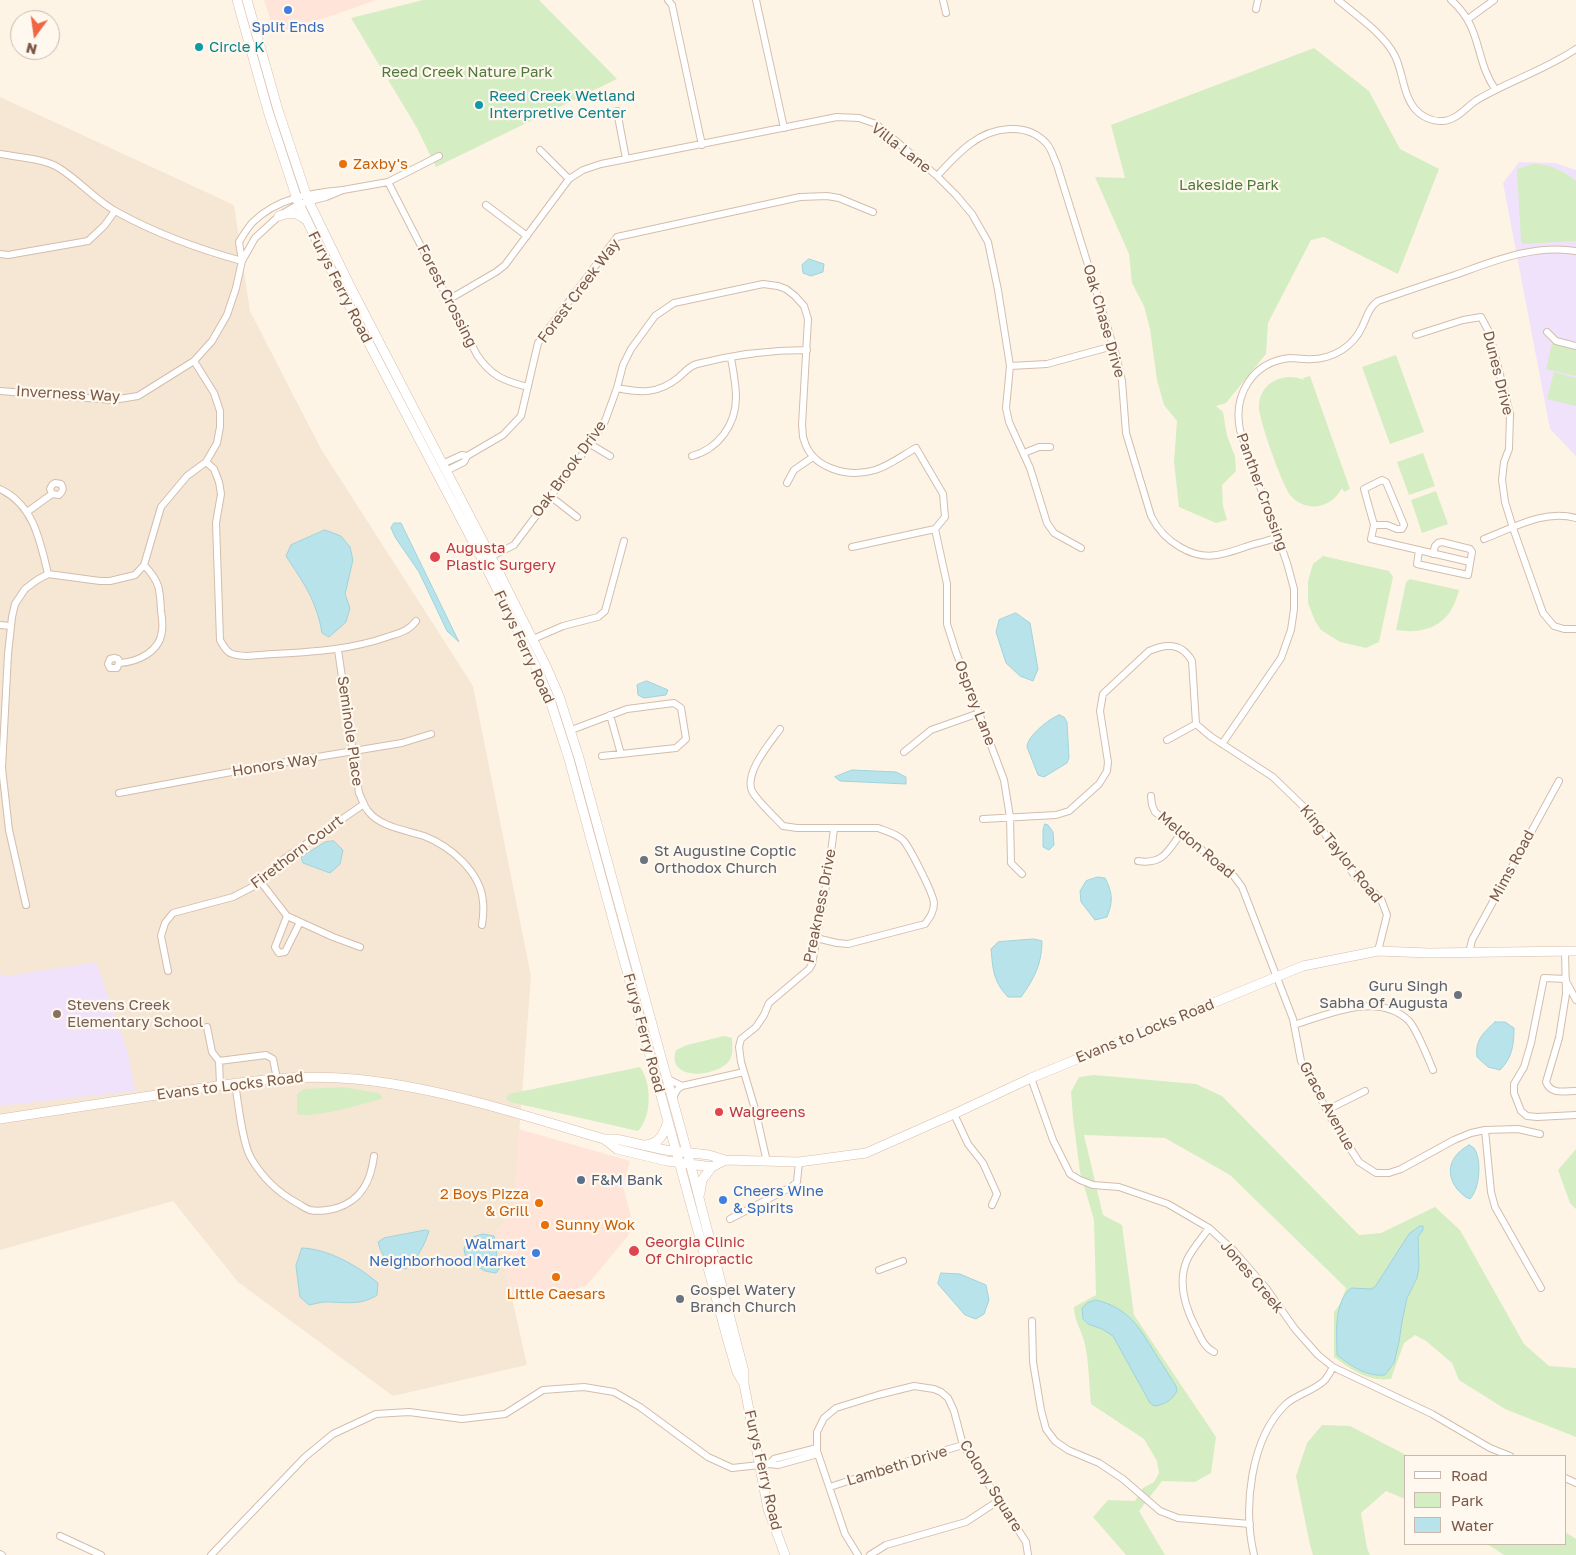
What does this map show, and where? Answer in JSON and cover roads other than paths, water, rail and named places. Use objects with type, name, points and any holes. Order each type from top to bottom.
[{"type":"main road","name":"Furys Ferry Road","points":[[237,0],[254,41],[307,199],[444,468],[549,697],[569,759],[678,1162],[735,1364],[744,1384],[764,1465],[768,1509],[785,1555]]},
{"type":"main road","name":"Furys Ferry Road","points":[[247,0],[268,111],[298,201],[345,298],[487,559],[533,639],[559,696],[687,1152],[744,1372],[744,1384]]},
{"type":"main road","points":[[279,216],[295,213],[307,220]]},
{"type":"main road","name":"Evans to Locks Road","points":[[0,1119],[234,1083],[302,1076],[353,1079],[406,1086],[444,1094],[604,1139],[616,1139],[676,1151],[710,1155],[725,1160],[799,1162],[866,1153],[1031,1078],[1303,966],[1378,951],[1576,951]]},
{"type":"main road","points":[[642,1145],[652,1144],[659,1140],[668,1122]]},
{"type":"main road","name":"Evans to Locks Road","points":[[604,1139],[617,1149],[643,1156],[712,1167]]},
{"type":"main road","points":[[700,1201],[702,1180],[712,1167],[725,1160]]},
{"type":"street","points":[[668,0],[672,5],[702,145]]},
{"type":"street","points":[[756,0],[784,128]]},
{"type":"street","points":[[943,0],[946,13]]},
{"type":"street","points":[[1256,9],[1258,0]]},
{"type":"street","points":[[1338,0],[1386,42],[1395,55],[1410,102],[1421,115],[1432,120],[1443,121],[1454,118],[1469,105],[1494,89],[1528,75],[1576,49]]},
{"type":"street","points":[[1451,0],[1460,8],[1473,29],[1488,80],[1494,89]]},
{"type":"street","points":[[1468,19],[1494,0]]},
{"type":"street","points":[[617,111],[626,159]]},
{"type":"street","name":"Villa Lane","points":[[448,300],[505,265],[569,179],[582,170],[600,164],[837,117],[859,118],[876,124],[937,176],[972,214],[988,242],[1010,366],[1006,408],[1008,422],[1024,454],[1037,487],[1042,512],[1047,523],[1054,533],[1081,548]]},
{"type":"street","name":"Oak Chase Drive","points":[[937,176],[956,156],[971,143],[982,137],[1010,128],[1032,132],[1041,138],[1048,146],[1057,165],[1113,346],[1122,381],[1126,433],[1151,516],[1163,535],[1185,550],[1199,556],[1224,554],[1278,537]]},
{"type":"street","points":[[540,150],[569,179]]},
{"type":"street","points":[[0,154],[58,167],[115,211],[167,237],[242,261]]},
{"type":"street","name":"Inverness Way","points":[[242,261],[239,242],[249,227],[274,206],[326,197],[343,190],[388,182],[439,156]]},
{"type":"street","name":"Forest Crossing","points":[[388,182],[483,365],[499,378],[528,386]]},
{"type":"street","name":"Forest Creek Way","points":[[444,468],[464,462],[467,456],[503,435],[521,416],[538,343],[616,237],[800,197],[827,196],[839,198],[873,212]]},
{"type":"street","name":"Inverness Way","points":[[0,391],[114,400],[138,396],[194,362],[212,341],[228,315],[242,261],[258,234],[298,201]]},
{"type":"street","points":[[486,205],[527,236]]},
{"type":"street","points":[[0,254],[8,255],[88,240],[104,226],[115,211]]},
{"type":"street","points":[[249,227],[258,234]]},
{"type":"street","name":"Panther Crossing","points":[[1222,744],[1280,658],[1292,630],[1294,609],[1294,589],[1288,563],[1238,421],[1242,393],[1251,378],[1263,368],[1276,362],[1290,358],[1323,358],[1340,351],[1355,338],[1371,307],[1378,301],[1517,254],[1556,249],[1576,251]]},
{"type":"street","name":"Oak Brook Drive","points":[[487,559],[514,545],[590,444],[605,420],[623,365],[631,349],[655,316],[674,303],[763,284],[786,289],[804,306],[808,319],[803,439],[812,457]]},
{"type":"street","name":"Dunes Drive","points":[[1416,336],[1463,320],[1482,316],[1493,345],[1510,414],[1509,449],[1504,462],[1502,480],[1505,502],[1513,528]]},
{"type":"street","points":[[1547,332],[1556,341],[1576,346]]},
{"type":"street","points":[[1010,366],[1047,364],[1113,346]]},
{"type":"street","points":[[617,388],[648,392],[666,386],[694,365],[780,350],[807,350]]},
{"type":"street","points":[[692,456],[702,453],[718,442],[730,424],[736,398],[731,358]]},
{"type":"street","points":[[26,905],[9,830],[2,768],[11,626],[15,604],[25,590],[48,574],[110,581],[135,575],[144,565],[161,507],[187,476],[206,462],[216,443],[220,427],[220,411],[214,392],[194,362]]},
{"type":"street","points":[[590,444],[610,456]]},
{"type":"street","points":[[1024,454],[1039,447],[1050,447]]},
{"type":"street","points":[[787,483],[794,470],[812,457],[829,468],[859,474],[877,470],[916,448],[943,494],[945,517],[935,529],[852,547]]},
{"type":"street","points":[[206,462],[214,469],[219,482],[220,494],[216,523],[216,551],[220,640],[226,651],[234,655],[247,656],[338,650],[375,642],[411,629],[416,621]]},
{"type":"street","points":[[1374,525],[1387,525],[1402,529],[1404,524],[1386,482],[1382,480],[1364,490],[1374,525],[1371,539],[1470,562]]},
{"type":"street","points":[[0,489],[16,499],[28,512],[35,525],[48,574]]},
{"type":"street","points":[[28,512],[52,494]]},
{"type":"street","points":[[550,496],[577,517]]},
{"type":"street","points":[[1484,539],[1535,519],[1562,514],[1576,518]]},
{"type":"street","points":[[1513,528],[1543,613],[1554,626],[1564,629],[1576,629]]},
{"type":"street","name":"Osprey Lane","points":[[935,529],[947,584],[948,624],[956,652],[1004,780],[1010,817],[1012,863],[1022,874]]},
{"type":"street","points":[[533,639],[563,626],[598,617],[605,611],[624,541]]},
{"type":"street","points":[[1419,551],[1417,564],[1468,575],[1472,552],[1467,548],[1442,542],[1435,546],[1433,554]]},
{"type":"street","points":[[119,663],[127,663],[153,651],[160,641],[162,630],[158,583],[144,565]]},
{"type":"street","points":[[0,625],[11,626]]},
{"type":"street","points":[[983,819],[1056,815],[1069,811],[1099,784],[1107,771],[1108,762],[1100,711],[1103,694],[1149,652],[1159,647],[1168,646],[1180,648],[1188,654],[1192,661],[1196,724],[1167,740]]},
{"type":"street","name":"Seminole Place","points":[[338,650],[359,793],[364,804],[380,821],[424,836],[443,845],[461,860],[475,876],[483,900],[482,925]]},
{"type":"street","points":[[570,732],[627,709],[674,703],[682,708],[686,739],[676,748],[602,756]]},
{"type":"street","points":[[904,752],[931,730],[978,713]]},
{"type":"street","points":[[610,715],[621,754]]},
{"type":"street","name":"King Taylor Road","points":[[1196,724],[1222,744],[1273,777],[1310,813],[1355,876],[1381,899],[1387,915],[1378,951]]},
{"type":"street","points":[[780,729],[752,772],[750,781],[752,790],[757,797],[783,826],[797,828],[878,828],[891,832],[903,839],[929,888],[934,902],[932,915],[925,924],[848,944],[837,944],[816,938]]},
{"type":"street","name":"Honors Way","points":[[119,793],[402,743],[431,734]]},
{"type":"street","name":"Mims Road","points":[[1469,952],[1472,940],[1559,782]]},
{"type":"street","name":"Meldon Road","points":[[1151,796],[1155,812],[1233,875],[1242,887],[1276,977]]},
{"type":"street","name":"Firethorn Court","points":[[168,971],[161,936],[165,923],[172,913],[233,896],[260,881],[284,859],[364,804]]},
{"type":"street","name":"Preakness Drive","points":[[767,1162],[739,1047],[741,1039],[756,1027],[769,1003],[809,970],[812,964],[834,828]]},
{"type":"street","points":[[1138,861],[1148,863],[1157,861],[1165,856],[1182,833]]},
{"type":"street","points":[[260,881],[286,916],[333,938],[360,947]]},
{"type":"street","points":[[286,916],[275,947],[279,953],[285,952],[300,922]]},
{"type":"street","points":[[1565,951],[1566,994],[1559,1038],[1546,1082],[1548,1088],[1553,1092],[1576,1090]]},
{"type":"street","name":"Grace Avenue","points":[[1276,977],[1294,1025],[1301,1061],[1327,1110],[1359,1162],[1376,1173],[1401,1169],[1454,1140],[1485,1130],[1518,1129],[1540,1134]]},
{"type":"street","points":[[1566,980],[1544,978],[1532,1043],[1524,1067],[1513,1089],[1521,1111],[1527,1116],[1576,1115]]},
{"type":"street","points":[[1566,980],[1575,997]]},
{"type":"street","points":[[1294,1025],[1359,1007],[1378,1006],[1396,1011],[1410,1022],[1433,1070]]},
{"type":"street","points":[[207,1028],[212,1052],[219,1061],[220,1085]]},
{"type":"street","points":[[219,1061],[266,1055],[273,1059],[277,1079]]},
{"type":"street","points":[[672,1100],[677,1090],[682,1086],[744,1072]]},
{"type":"street","points":[[666,1078],[682,1086]]},
{"type":"street","name":"Jones Creek","points":[[1031,1078],[1053,1140],[1070,1174],[1093,1185],[1119,1188],[1168,1204],[1209,1228],[1234,1251],[1266,1288],[1295,1329],[1318,1355],[1333,1367],[1432,1414],[1490,1448],[1508,1455]]},
{"type":"street","points":[[234,1083],[242,1130],[249,1156],[266,1180],[287,1197],[309,1210],[329,1210],[346,1205],[358,1196],[366,1186],[372,1172],[374,1156]]},
{"type":"street","points":[[1327,1110],[1365,1091]]},
{"type":"street","points":[[954,1114],[968,1144],[983,1163],[997,1194],[992,1205]]},
{"type":"street","points":[[1485,1130],[1491,1192],[1495,1207],[1541,1288]]},
{"type":"street","points":[[730,1219],[791,1187],[797,1182],[799,1162]]},
{"type":"street","points":[[1209,1228],[1187,1259],[1182,1288],[1191,1320],[1206,1348],[1214,1352]]},
{"type":"street","points":[[879,1270],[903,1261]]},
{"type":"street","points":[[1032,1321],[1033,1362],[1041,1410],[1046,1429],[1055,1441],[1068,1450],[1099,1463],[1123,1479],[1160,1512],[1178,1518],[1250,1524]]},
{"type":"street","points":[[1254,1555],[1250,1524],[1251,1482],[1261,1440],[1287,1403],[1325,1380],[1333,1367]]},
{"type":"street","name":"Colony Square","points":[[858,1555],[845,1534],[818,1451],[817,1432],[824,1418],[836,1408],[914,1386],[934,1389],[948,1398],[954,1411],[963,1446],[1026,1542],[1028,1555]]},
{"type":"street","points":[[211,1555],[305,1457],[333,1434],[376,1414],[409,1412],[462,1419],[504,1414],[543,1390],[584,1387],[614,1392],[640,1407],[708,1457],[732,1468],[778,1465],[818,1451]]},
{"type":"street","name":"Lambeth Drive","points":[[830,1487],[899,1464],[963,1446]]},
{"type":"street","points":[[870,1555],[886,1545],[966,1522],[998,1500]]},
{"type":"street","points":[[60,1536],[101,1555]]},
{"type":"water","points":[[809,259],[824,264],[823,272],[811,276],[803,273],[802,265]]},
{"type":"water","points":[[394,523],[401,523],[459,642],[447,631],[419,572],[395,537],[391,528]]},
{"type":"water","points":[[325,530],[341,536],[350,547],[353,560],[345,594],[350,608],[346,622],[329,637],[322,633],[313,601],[286,556],[291,545]]},
{"type":"water","points":[[1016,613],[1030,623],[1038,669],[1033,681],[1020,676],[1006,663],[996,632],[999,620]]},
{"type":"water","points":[[647,681],[668,690],[666,695],[644,698],[638,695],[637,685]]},
{"type":"water","points":[[1059,715],[1064,717],[1067,722],[1069,758],[1067,763],[1044,777],[1038,775],[1027,747],[1031,738],[1040,728]]},
{"type":"water","points":[[852,770],[896,772],[906,777],[906,784],[840,781],[835,777]]},
{"type":"water","points":[[1045,824],[1053,832],[1054,845],[1049,850],[1043,847]]},
{"type":"water","points":[[334,841],[343,850],[340,864],[330,873],[303,863],[301,857],[325,842]]},
{"type":"water","points":[[1098,877],[1105,878],[1110,888],[1111,902],[1107,917],[1095,920],[1081,902],[1080,891],[1086,881]]},
{"type":"water","points":[[1034,939],[1042,941],[1041,957],[1036,971],[1021,997],[1008,997],[999,986],[995,975],[991,949],[998,942]]},
{"type":"water","points":[[1495,1022],[1505,1022],[1514,1028],[1512,1051],[1500,1070],[1488,1067],[1477,1057],[1477,1046],[1481,1037]]},
{"type":"water","points":[[1469,1145],[1477,1153],[1479,1167],[1478,1181],[1470,1199],[1457,1189],[1450,1170],[1454,1159]]},
{"type":"water","points":[[1423,1226],[1423,1230],[1418,1237],[1419,1267],[1417,1278],[1407,1298],[1394,1363],[1385,1375],[1372,1374],[1354,1367],[1337,1355],[1337,1319],[1341,1302],[1351,1288],[1371,1289],[1375,1287],[1409,1234]]},
{"type":"water","points":[[429,1231],[423,1247],[406,1269],[395,1266],[384,1257],[378,1242],[384,1238]]},
{"type":"water","points":[[483,1234],[494,1236],[499,1269],[496,1273],[485,1271],[466,1260],[464,1249],[468,1239]]},
{"type":"water","points":[[302,1248],[333,1255],[361,1270],[378,1283],[377,1295],[359,1302],[323,1302],[309,1305],[300,1297],[296,1266]]},
{"type":"water","points":[[941,1273],[960,1274],[986,1285],[989,1300],[984,1314],[976,1319],[965,1315],[938,1284]]},
{"type":"water","points":[[1096,1300],[1125,1313],[1144,1335],[1176,1386],[1177,1391],[1168,1402],[1154,1406],[1150,1403],[1113,1336],[1102,1329],[1088,1324],[1083,1319],[1082,1308],[1087,1303]]},
{"type":"place","name":"Split Ends","points":[[288,10]]},
{"type":"place","name":"Circle K","points":[[199,47]]},
{"type":"place","name":"Reed Creek Wetland Interpretive Center","points":[[479,105]]},
{"type":"place","name":"Zaxby's","points":[[343,164]]},
{"type":"place","name":"Augusta Plastic Surgery","points":[[435,557]]},
{"type":"place","name":"St Augustine Coptic Orthodox Church","points":[[644,860]]},
{"type":"place","name":"Guru Singh Sabha Of Augusta","points":[[1458,995]]},
{"type":"place","name":"Stevens Creek Elementary School","points":[[57,1014]]},
{"type":"place","name":"Walgreens","points":[[719,1112]]},
{"type":"place","name":"F&M Bank","points":[[581,1180]]},
{"type":"place","name":"Cheers Wine & Spirits","points":[[723,1200]]},
{"type":"place","name":"2 Boys Pizza & Grill","points":[[539,1203]]},
{"type":"place","name":"Sunny Wok","points":[[545,1225]]},
{"type":"place","name":"Georgia Clinic Of Chiropractic","points":[[634,1251]]},
{"type":"place","name":"Walmart Neighborhood Market","points":[[536,1253]]},
{"type":"place","name":"Little Caesars","points":[[556,1277]]},
{"type":"place","name":"Gospel Watery Branch Church","points":[[680,1299]]},
{"type":"park label","name":"Reed Creek Nature Park","points":[[467,72]]},
{"type":"park label","name":"Lakeside Park","points":[[1229,185]]}]
